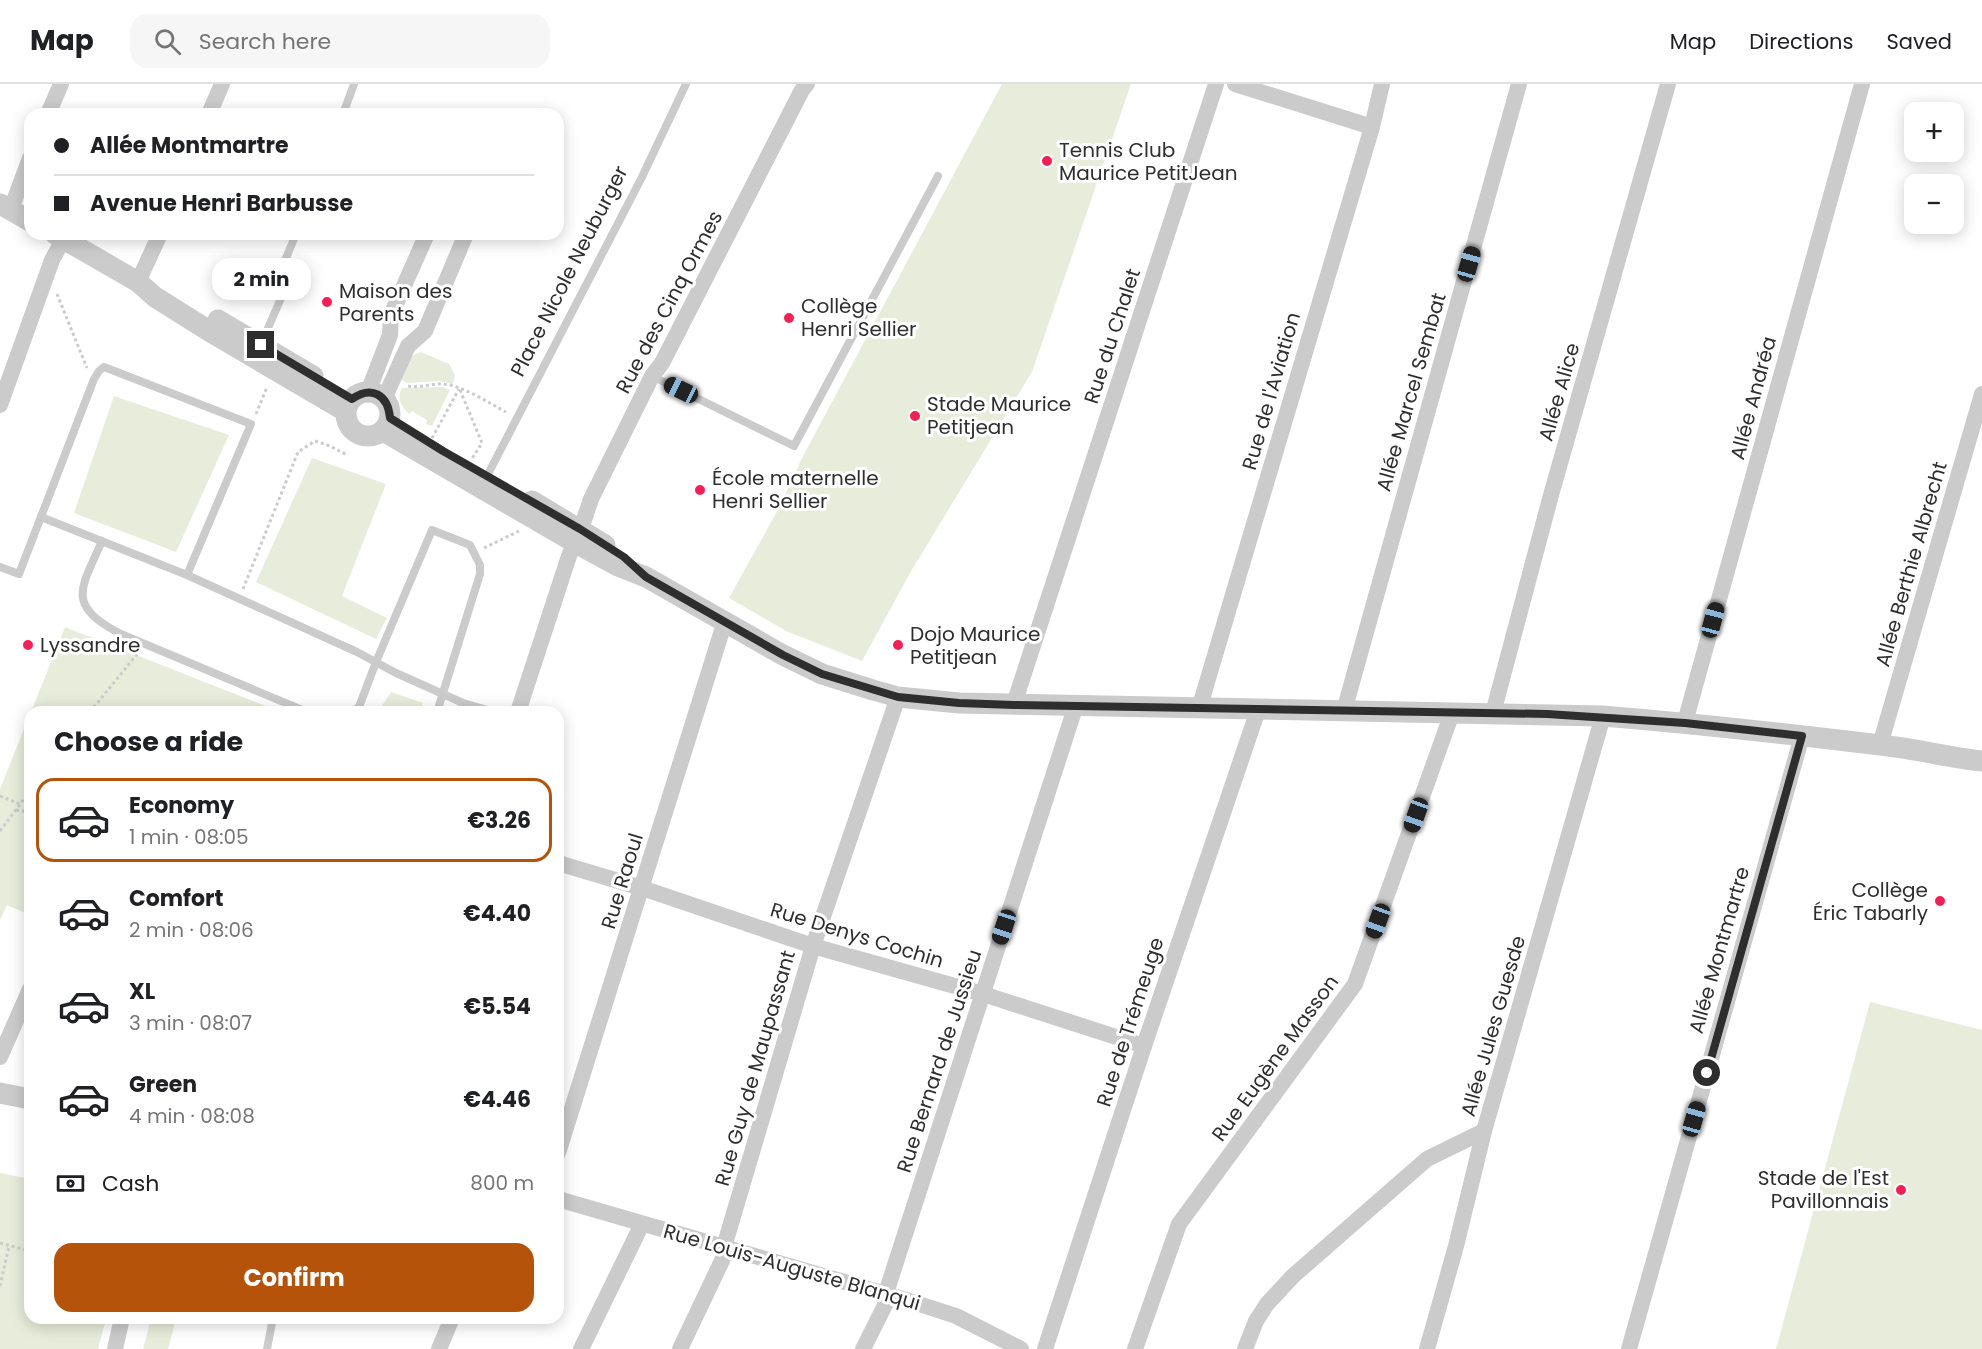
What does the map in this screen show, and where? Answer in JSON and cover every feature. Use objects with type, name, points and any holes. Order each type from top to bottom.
[{"type":"street","points":[[51,108],[61,84]]},
{"type":"street","name":"Rue des Cinq Ormes","points":[[520,706],[591,499],[652,376],[662,363],[807,84]]},
{"type":"street","name":"Rue du Chalet","points":[[1014,705],[1216,84]]},
{"type":"street","points":[[1235,84],[1372,127]]},
{"type":"street","name":"Rue de l'Aviation","points":[[1199,709],[1372,127],[1382,84]]},
{"type":"street","name":"Allée Marcel Sembat","points":[[1344,711],[1519,84]]},
{"type":"street","name":"Allée Alice","points":[[1493,713],[1551,495],[1668,84]]},
{"type":"street","name":"Allée Andréa","points":[[1685,723],[1862,84]]},
{"type":"street","points":[[210,108],[215,86]]},
{"type":"street","points":[[24,169],[4,207],[24,218]]},
{"type":"street","points":[[0,405],[58,240]]},
{"type":"street","points":[[66,240],[138,282],[155,297],[275,370],[373,405],[429,443],[487,476],[577,536]]},
{"type":"street","points":[[138,282],[157,240]]},
{"type":"street","points":[[373,405],[390,335],[391,315],[425,240]]},
{"type":"street","points":[[373,405],[408,346],[424,331],[463,240]]},
{"type":"street","points":[[138,282],[160,288],[373,405],[577,536],[624,557],[646,577],[783,655],[822,674],[898,697],[1014,705],[1603,716],[1802,736],[1982,761]]},
{"type":"street","name":"Allée Berthie Albrecht","points":[[1880,746],[1982,394]]},
{"type":"street","name":"Rue Raoul","points":[[564,1134],[725,621]]},
{"type":"street","name":"Rue Guy de Maupassant","points":[[680,1349],[726,1248],[813,946],[898,697]]},
{"type":"street","name":"Rue Bernard de Jussieu","points":[[863,1349],[888,1294],[1076,705]]},
{"type":"street","name":"Rue de Trémeuge","points":[[1045,1349],[1257,710]]},
{"type":"street","name":"Rue Eugène Masson","points":[[1135,1349],[1179,1224],[1355,984],[1452,712]]},
{"type":"street","name":"Allée Jules Guesde","points":[[1427,1349],[1456,1246],[1484,1131],[1603,716]]},
{"type":"street","name":"Allée Montmartre","points":[[1629,1349],[1802,736]]},
{"type":"street","name":"Rue Denys Cochin","points":[[564,865],[642,888],[813,946],[983,994],[1144,1046]]},
{"type":"street","points":[[0,1057],[24,1003]]},
{"type":"street","points":[[0,1093],[24,1098]]},
{"type":"street","points":[[1245,1349],[1256,1321],[1267,1304],[1293,1276],[1427,1160],[1484,1131]]},
{"type":"street","name":"Rue Louis-Auguste Blanqui","points":[[564,1201],[888,1294],[956,1316],[1017,1348]]},
{"type":"street","points":[[581,1349],[642,1224]]},
{"type":"street","points":[[115,1349],[121,1324]]},
{"type":"street","points":[[439,1349],[449,1324]]},
{"type":"lane","points":[[345,108],[354,84]]},
{"type":"lane","name":"Place Nicole Neuburger","points":[[487,476],[641,179],[686,84]]},
{"type":"lane","points":[[652,376],[794,446],[938,176]]},
{"type":"lane","points":[[261,345],[289,280],[284,263],[294,240]]},
{"type":"lane","points":[[0,567],[19,574],[94,379],[104,367],[251,424],[187,575]]},
{"type":"lane","points":[[41,517],[187,575],[443,694],[478,706]]},
{"type":"lane","points":[[359,706],[432,530],[470,545],[480,565],[480,574],[439,706]]},
{"type":"lane","points":[[102,541],[82,588],[86,610],[101,624],[293,706]]},
{"type":"lane","points":[[267,1349],[272,1324]]},
{"type":"path","points":[[44,283],[56,293],[90,376],[94,379]]},
{"type":"path","points":[[251,424],[275,370]]},
{"type":"path","points":[[373,405],[415,387],[442,384],[459,389],[518,416]]},
{"type":"path","points":[[429,443],[459,389]]},
{"type":"path","points":[[459,389],[482,443],[468,465]]},
{"type":"path","points":[[239,599],[298,452],[315,441],[347,454]]},
{"type":"path","points":[[475,552],[526,527]]},
{"type":"path","points":[[95,706],[145,644]]},
{"type":"path","points":[[0,796],[20,804]]},
{"type":"path","points":[[0,831],[24,799]]},
{"type":"path","points":[[16,810],[24,811]]},
{"type":"path","points":[[0,1243],[24,1250]]},
{"type":"path","points":[[0,1286],[9,1246]]},
{"type":"green space","name":"Stade Maurice Petitjean","points":[[1002,84],[1131,84],[1032,372],[910,573],[862,661],[786,631],[729,598],[779,508],[801,460]]},
{"type":"green space","points":[[421,352],[449,364],[455,375],[453,384],[439,381],[407,383],[400,379],[410,359]]},
{"type":"green space","points":[[443,387],[450,390],[432,426],[426,424],[427,420],[412,411],[409,414],[400,402],[399,395],[402,388]]},
{"type":"green space","points":[[114,396],[229,435],[176,552],[74,513]]},
{"type":"green space","points":[[312,458],[386,484],[342,596],[387,618],[376,639],[256,582]]},
{"type":"green space","points":[[65,627],[266,706],[33,706]]},
{"type":"green space","points":[[391,692],[423,703],[422,706],[382,706]]},
{"type":"green space","points":[[24,729],[24,912],[7,905],[0,920],[0,789]]},
{"type":"green space","name":"Stade de l'Est Pavillonnais","points":[[1870,1002],[1982,1030],[1982,1349],[1776,1349]]},
{"type":"green space","points":[[0,1173],[24,1178],[24,1324],[105,1324],[98,1349],[0,1349]]},
{"type":"green space","points":[[150,1324],[175,1324],[168,1349],[143,1349]]},
{"type":"place","name":"Tennis Club Maurice PetitJean","points":[[1047,161]]},
{"type":"place","name":"Maison des Parents","points":[[327,302]]},
{"type":"place","name":"Collège Henri Sellier","points":[[789,318]]},
{"type":"place","name":"Stade Maurice Petitjean","points":[[915,416]]},
{"type":"place","name":"École maternelle Henri Sellier","points":[[700,490]]},
{"type":"place","name":"Lyssandre","points":[[28,645]]},
{"type":"place","name":"Dojo Maurice Petitjean","points":[[898,645]]},
{"type":"place","name":"Collège Éric Tabarly","points":[[1940,901]]},
{"type":"place","name":"Stade de l'Est Pavillonnais","points":[[1901,1190]]},
{"type":"route","points":[[261,345],[352,399],[368,392],[376,394],[384,399],[389,408],[390,418],[418,436],[580,529],[624,557],[646,577],[783,655],[822,674],[898,697],[1014,705],[1603,716],[1802,736],[1707,1073]]}]
